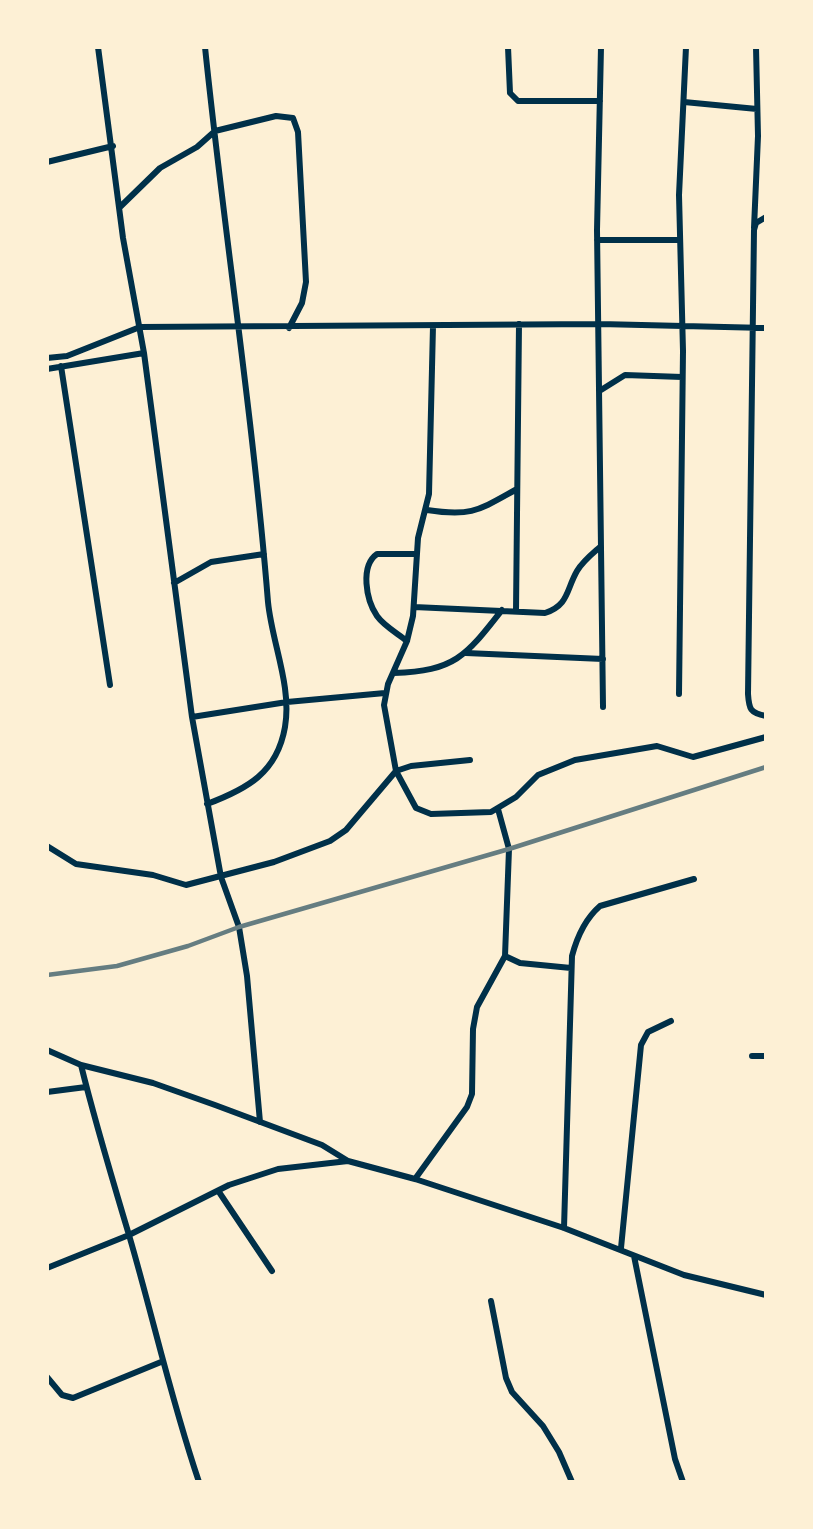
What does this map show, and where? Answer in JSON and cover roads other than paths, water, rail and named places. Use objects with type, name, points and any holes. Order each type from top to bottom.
[{"type":"street","points":[[98,47],[120,207],[141,327],[191,717],[221,877],[239,927],[247,976],[260,1122]]},
{"type":"street","points":[[205,47],[269,610],[287,702],[285,728],[275,759],[264,776],[251,786],[207,804]]},
{"type":"street","points":[[508,47],[510,93],[517,101],[600,101]]},
{"type":"street","points":[[601,47],[597,240],[603,707]]},
{"type":"street","points":[[679,694],[682,377],[680,240],[686,47]]},
{"type":"street","points":[[756,47],[755,327],[748,708],[754,713],[766,716]]},
{"type":"street","points":[[684,102],[757,109]]},
{"type":"street","points":[[120,207],[160,168],[197,147],[215,131],[276,116],[293,118],[296,123],[306,282],[302,303],[289,328]]},
{"type":"street","points":[[47,162],[113,146]]},
{"type":"street","points":[[754,230],[756,223],[766,217]]},
{"type":"street","points":[[597,240],[680,240]]},
{"type":"street","points":[[516,611],[519,324]]},
{"type":"street","points":[[47,358],[67,356],[141,327],[238,329],[600,324],[766,328]]},
{"type":"street","points":[[433,326],[427,510],[416,554],[414,607],[407,641],[385,693],[384,705],[396,771],[420,812],[461,814],[498,809],[516,797],[538,775],[575,760],[657,746],[693,757],[766,737]]},
{"type":"street","points":[[47,369],[144,352]]},
{"type":"street","points":[[61,366],[110,685]]},
{"type":"street","points":[[601,390],[625,375],[682,377]]},
{"type":"street","points":[[427,510],[459,515],[477,512],[517,489]]},
{"type":"street","points":[[414,607],[545,613],[561,606],[577,572],[601,547]]},
{"type":"street","points":[[174,583],[211,562],[264,554]]},
{"type":"street","points":[[407,641],[376,615],[369,599],[367,579],[369,563],[377,554],[416,554]]},
{"type":"street","points":[[394,673],[427,672],[466,653],[502,610]]},
{"type":"street","points":[[466,653],[603,659]]},
{"type":"street","points":[[191,717],[287,702],[385,693]]},
{"type":"street","points":[[47,846],[76,864],[153,875],[177,885],[221,877],[330,841],[346,830],[396,771],[411,766],[470,760]]},
{"type":"street","points":[[415,1179],[467,1107],[472,1094],[472,1029],[477,1006],[505,956],[510,859],[498,809]]},
{"type":"street","points":[[564,1228],[571,968],[576,940],[590,915],[600,906],[694,879]]},
{"type":"street","points":[[505,956],[520,962],[571,968]]},
{"type":"street","points":[[621,1248],[641,1045],[648,1032],[671,1021]]},
{"type":"street","points":[[47,1050],[81,1065],[153,1083],[260,1122],[322,1145],[348,1161],[415,1179],[564,1228],[621,1248],[634,1256],[684,1275],[766,1295]]},
{"type":"street","points":[[752,1056],[766,1056]]},
{"type":"street","points":[[81,1065],[97,1134],[199,1482]]},
{"type":"street","points":[[47,1092],[86,1087]]},
{"type":"street","points":[[47,1268],[129,1236],[229,1185],[278,1169],[348,1161]]},
{"type":"street","points":[[219,1192],[272,1271]]},
{"type":"street","points":[[634,1256],[679,1481]]},
{"type":"street","points":[[491,1301],[506,1378],[512,1392],[543,1426],[559,1452],[572,1482]]},
{"type":"street","points":[[47,1377],[62,1395],[73,1398],[162,1362]]},
{"type":"railway","points":[[47,975],[117,966],[188,946],[239,927],[509,849],[766,767]]}]
